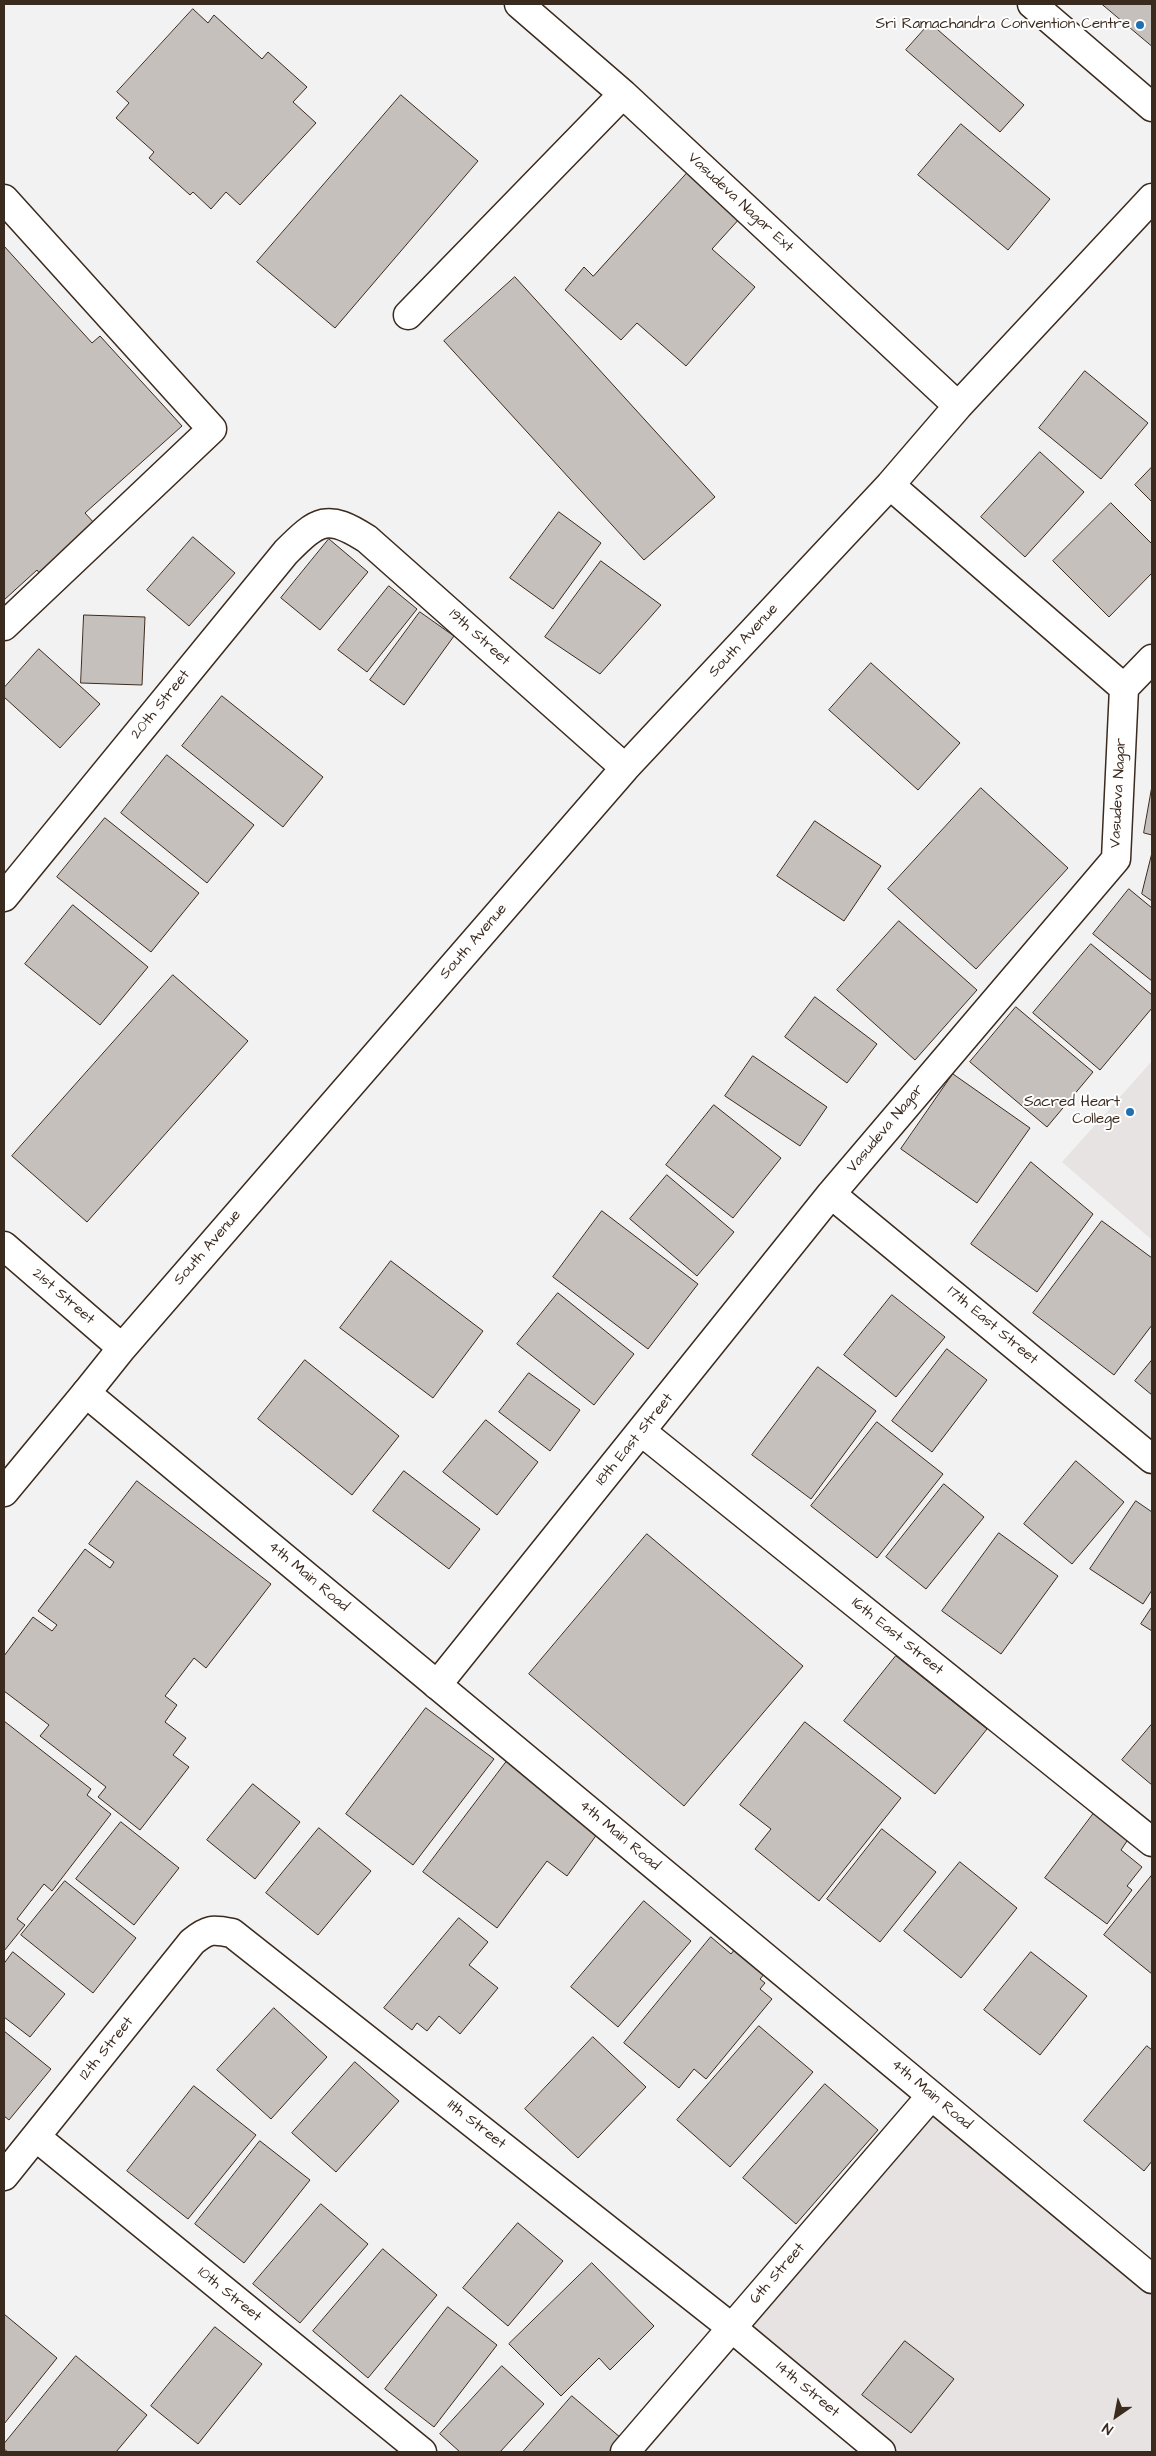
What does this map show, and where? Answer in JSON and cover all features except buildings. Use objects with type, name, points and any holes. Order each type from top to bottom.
[{"type":"street","name":"Vasudeva Nagar Ext","points":[[519,4],[623,94],[958,406]]},
{"type":"street","points":[[1032,4],[1152,106]]},
{"type":"street","points":[[408,315],[623,94]]},
{"type":"street","name":"South Avenue","points":[[4,1492],[122,1348],[626,768],[890,485],[958,406],[1152,198]]},
{"type":"street","points":[[4,199],[212,430],[4,626]]},
{"type":"street","points":[[890,485],[1124,688],[1152,659]]},
{"type":"street","name":"19th Street","points":[[327,522],[346,525],[367,539],[626,768]]},
{"type":"street","name":"20th Street","points":[[4,897],[286,552],[308,530],[327,522]]},
{"type":"street","name":"Vasudeva Nagar","points":[[831,1194],[1116,859],[1124,688]]},
{"type":"street","name":"18th East Street","points":[[438,1685],[831,1194]]},
{"type":"street","name":"17th East Street","points":[[831,1194],[1152,1459]]},
{"type":"street","name":"21st Street","points":[[4,1246],[122,1348]]},
{"type":"street","name":"4th Main Road","points":[[86,1393],[1152,2280]]},
{"type":"street","name":"16th East Street","points":[[642,1432],[1152,1842]]},
{"type":"street","name":"12th Street","points":[[4,2176],[192,1942],[205,1931],[216,1930]]},
{"type":"street","name":"11th Street","points":[[216,1930],[232,1933],[243,1940],[732,2328]]},
{"type":"street","name":"6th Street","points":[[625,2452],[931,2096]]},
{"type":"street","name":"10th Street","points":[[36,2137],[422,2452]]},
{"type":"street","name":"14th Street","points":[[732,2328],[882,2452]]},
{"type":"shaded area","name":"Sacred Heart College","points":[[1152,1061],[1152,1240],[1062,1162]]},
{"type":"shaded area","points":[[931,2096],[1152,2264],[1152,2452],[881,2452],[732,2328]]},
{"type":"place","name":"Sri Ramachandra Convention Centre","points":[[1140,25]]},
{"type":"place","name":"Sacred Heart College","points":[[1130,1112]]}]
